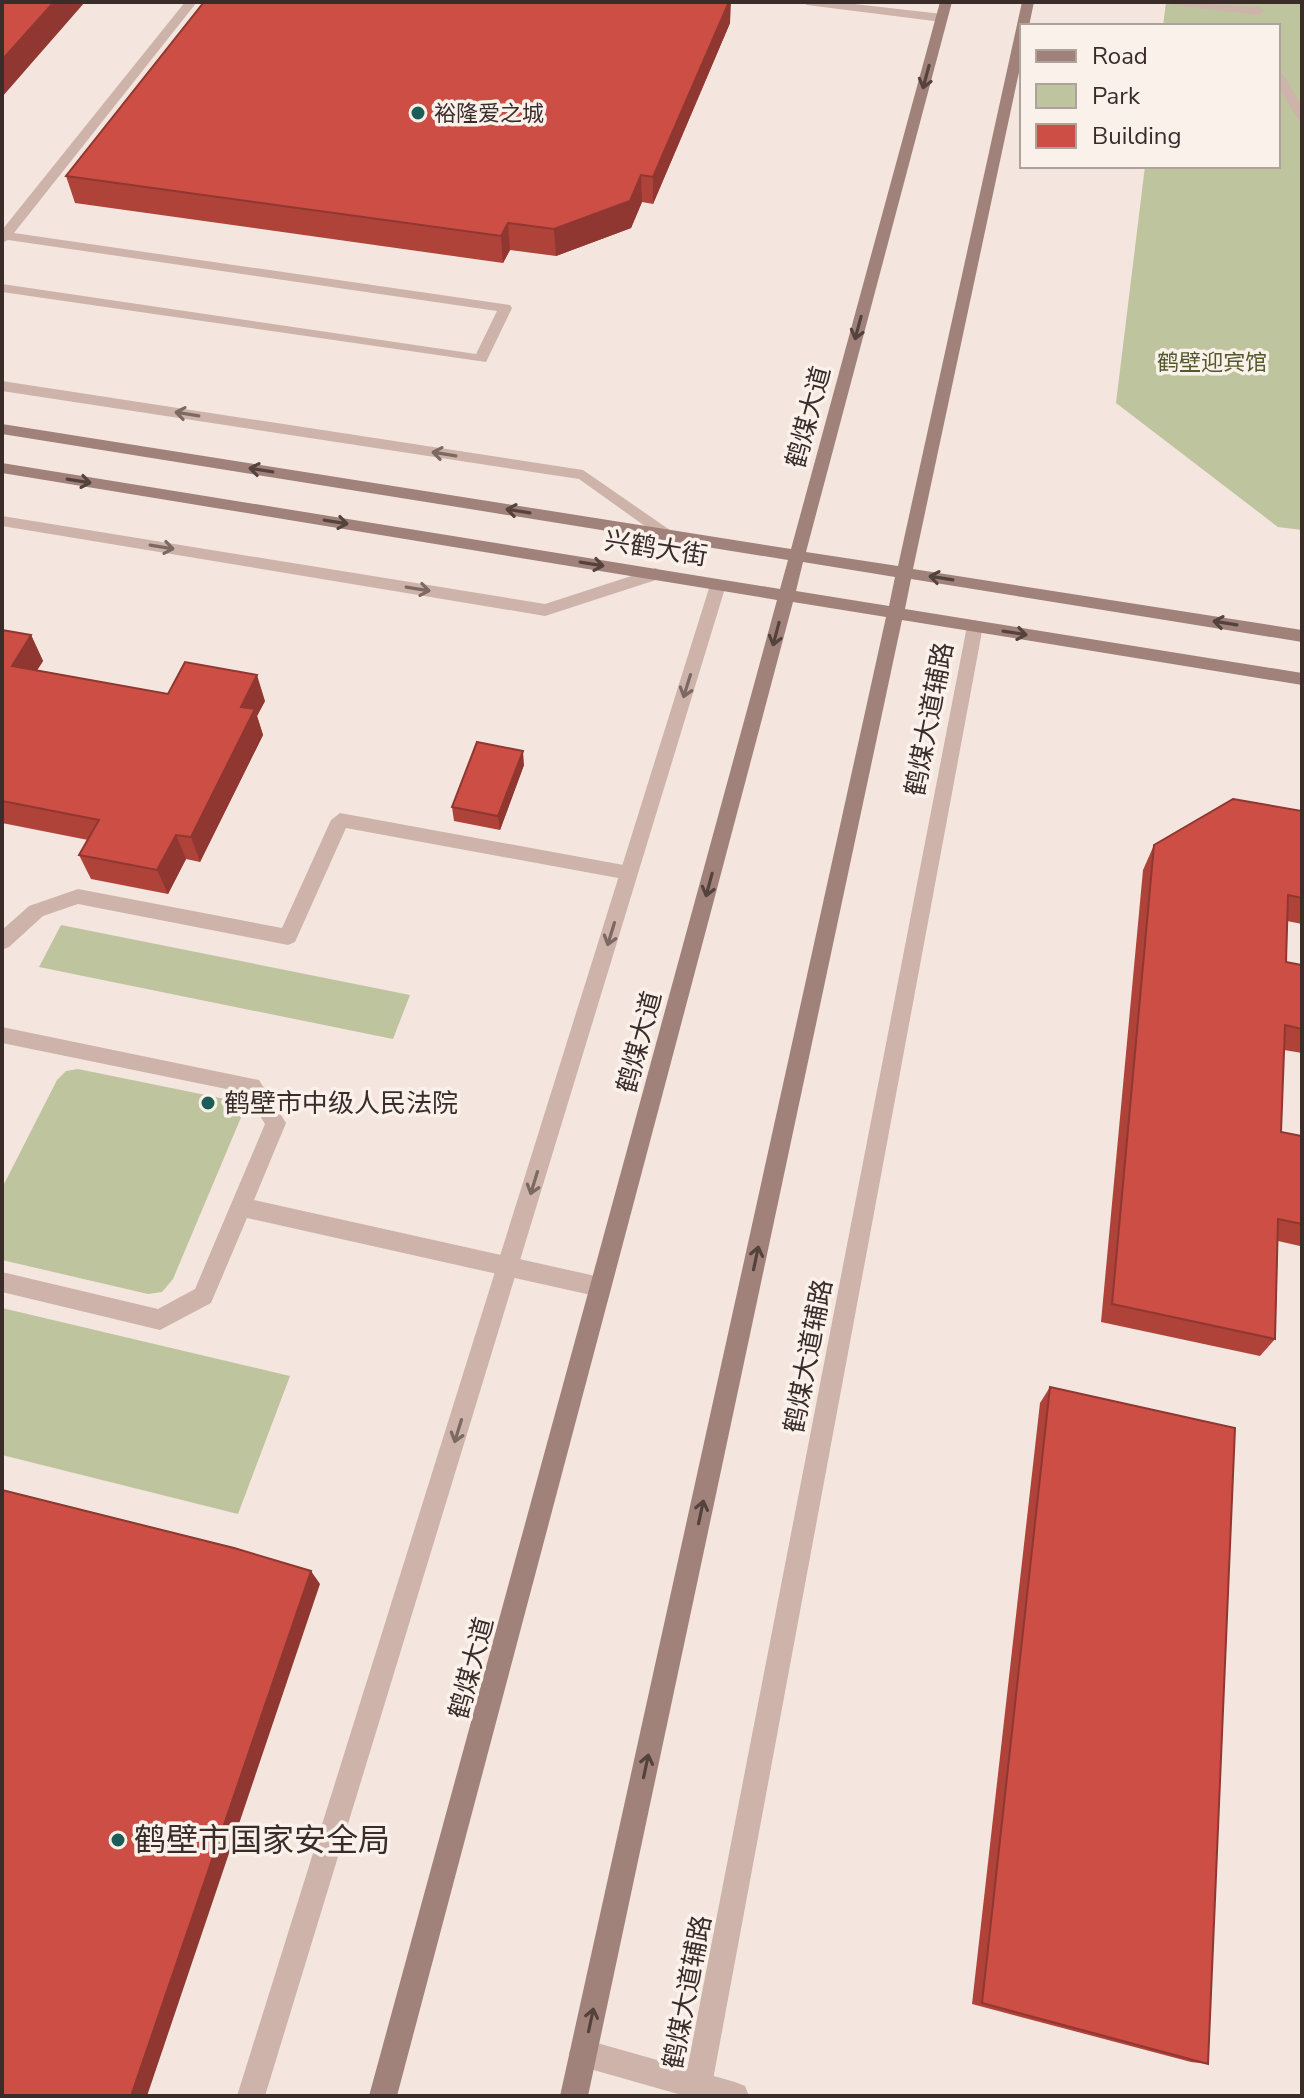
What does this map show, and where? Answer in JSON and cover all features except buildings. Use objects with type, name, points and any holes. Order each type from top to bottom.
[{"type":"main road","points":[[1023,24],[1028,2]]},
{"type":"main road","name":"鹤煤大道","points":[[383,2096],[944,10]]},
{"type":"main road","points":[[574,2096],[1020,37]]},
{"type":"main road","name":"兴鹤大街","points":[[2,429],[1302,636]]},
{"type":"main road","name":"兴鹤大街","points":[[2,468],[1302,679]]},
{"type":"street","points":[[3,237],[191,2]]},
{"type":"street","points":[[807,2],[944,10]]},
{"type":"street","points":[[1175,2],[1260,7]]},
{"type":"street","points":[[1280,79],[1302,116]]},
{"type":"street","points":[[2,288],[481,359],[505,308],[3,237]]},
{"type":"street","points":[[2,386],[583,475],[669,535]]},
{"type":"street","points":[[2,521],[545,610],[656,574]]},
{"type":"street","points":[[251,2096],[718,585]]},
{"type":"street","name":"鹤煤大道辅路","points":[[697,2091],[975,626]]},
{"type":"street","points":[[2,942],[36,911],[78,896],[288,937],[340,820],[629,873]]},
{"type":"street","points":[[2,1035],[252,1086],[276,1123],[203,1296],[160,1320],[2,1282]]},
{"type":"street","points":[[241,1207],[600,1287]]},
{"type":"street","points":[[583,2053],[697,2091],[735,2096]]},
{"type":"green space","name":"鹤壁迎宾馆","points":[[1166,2],[1302,2],[1302,530],[1278,527],[1116,403],[1145,168],[1280,168],[1280,24],[1163,24]]},
{"type":"green space","points":[[61,925],[410,995],[393,1039],[39,967]]},
{"type":"green space","points":[[78,1069],[235,1101],[245,1108],[173,1279],[162,1292],[148,1294],[2,1260],[2,1188],[57,1080],[66,1071]]},
{"type":"green space","points":[[2,1308],[290,1376],[238,1514],[2,1455]]},
{"type":"place","name":"裕隆爱之城","points":[[418,113]]},
{"type":"place","name":"鹤壁市中级人民法院","points":[[208,1103]]},
{"type":"place","name":"鹤壁市国家安全局","points":[[118,1840]]}]
